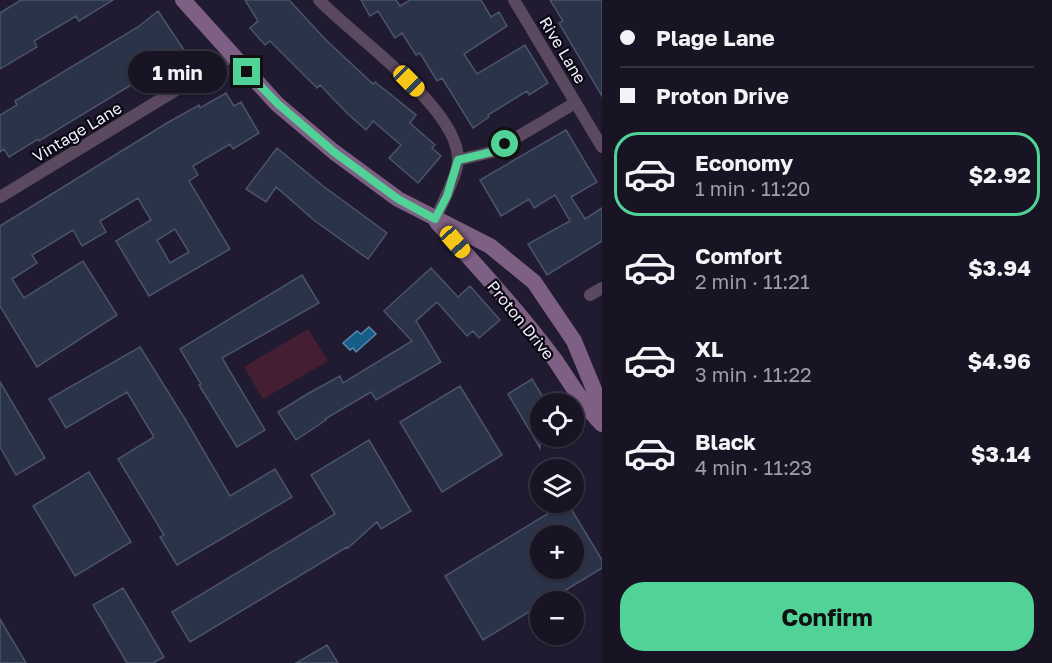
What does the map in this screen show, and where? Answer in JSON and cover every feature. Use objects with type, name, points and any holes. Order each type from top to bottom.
[{"type":"street","name":"Proton Drive","points":[[183,0],[278,104],[334,152],[398,199],[490,246],[534,282],[574,341],[602,409]]},
{"type":"street","points":[[319,0],[428,100],[454,137],[458,160],[447,196],[435,219]]},
{"type":"street","name":"Rive Lane","points":[[514,0],[602,147]]},
{"type":"street","name":"Vintage Lane","points":[[0,197],[232,56]]},
{"type":"street","points":[[458,160],[492,152],[575,103]]},
{"type":"street","name":"Proton Drive","points":[[435,219],[505,297],[602,424]]},
{"type":"street","points":[[590,295],[602,288]]},
{"type":"shaded area","points":[[308,329],[328,361],[263,399],[244,367]]},
{"type":"water","points":[[369,327],[376,334],[356,352],[343,343],[357,331],[361,334]]},
{"type":"building","points":[[21,0],[113,0],[79,21],[76,16],[34,41],[37,47],[0,69],[0,13]]},
{"type":"building","points":[[245,0],[289,0],[326,40],[373,84],[375,82],[416,115],[410,123],[435,145],[432,148],[441,156],[418,183],[389,158],[401,145],[373,121],[366,130],[320,85],[317,88],[270,41],[265,45],[250,28],[258,21]]},
{"type":"building","points":[[361,0],[396,0],[400,6],[410,0],[481,0],[491,17],[499,12],[507,26],[464,54],[477,74],[525,45],[548,83],[529,95],[527,91],[488,115],[489,117],[473,128],[442,78],[437,81],[420,53],[416,55],[402,33],[395,38],[378,11],[370,16]]},
{"type":"building","points":[[550,0],[602,0],[602,96],[559,23],[563,21]]},
{"type":"building","points":[[158,11],[184,50],[39,141],[38,139],[9,157],[4,149],[0,152],[0,115],[17,105],[15,101],[138,27]]},
{"type":"building","points":[[226,93],[234,106],[241,102],[259,133],[233,149],[230,144],[193,166],[198,175],[189,181],[230,249],[149,296],[116,241],[151,220],[138,198],[100,221],[106,232],[82,246],[73,230],[32,255],[37,263],[12,279],[24,298],[83,261],[117,315],[37,367],[0,306],[0,226],[167,123],[199,105],[200,108]],"holes":[[[175,229],[189,252],[170,263],[157,240]]]},
{"type":"building","points":[[566,130],[597,182],[571,197],[585,219],[602,208],[602,241],[547,275],[528,244],[570,221],[555,195],[534,208],[529,199],[501,216],[480,180]]},
{"type":"building","points":[[277,148],[323,186],[387,233],[368,259],[315,221],[276,187],[266,202],[246,189]]},
{"type":"building","points":[[431,268],[458,297],[470,286],[500,320],[479,338],[473,331],[467,336],[437,302],[416,321],[441,362],[376,400],[371,392],[325,419],[296,440],[278,412],[340,376],[343,383],[412,341],[384,311]]},
{"type":"building","points":[[302,275],[319,303],[222,358],[265,430],[237,447],[180,349]]},
{"type":"building","points":[[140,347],[230,496],[275,469],[292,497],[177,565],[160,537],[164,535],[118,459],[154,437],[127,392],[66,428],[49,399]]},
{"type":"building","points":[[532,379],[540,393],[530,393],[530,431],[508,394]]},
{"type":"building","points":[[0,382],[45,458],[16,475],[0,447]]},
{"type":"building","points":[[460,386],[502,455],[442,492],[400,422]]},
{"type":"building","points":[[369,440],[411,511],[381,529],[377,522],[348,548],[190,642],[172,612],[335,514],[311,475]]},
{"type":"building","points":[[89,472],[131,542],[75,576],[33,506]]},
{"type":"building","points":[[549,513],[574,513],[581,525],[530,525],[530,579],[584,579],[564,591],[530,591],[530,611],[483,640],[445,576]]},
{"type":"building","points":[[584,530],[602,560],[602,568],[584,579]]},
{"type":"building","points":[[123,588],[164,657],[153,663],[127,663],[93,605]]},
{"type":"building","points":[[0,619],[26,663],[0,663]]},
{"type":"building","points":[[327,645],[338,663],[296,663]]},
{"type":"route","points":[[247,72],[278,104],[334,152],[398,199],[435,219],[447,196],[458,160],[492,152],[505,144]]}]
